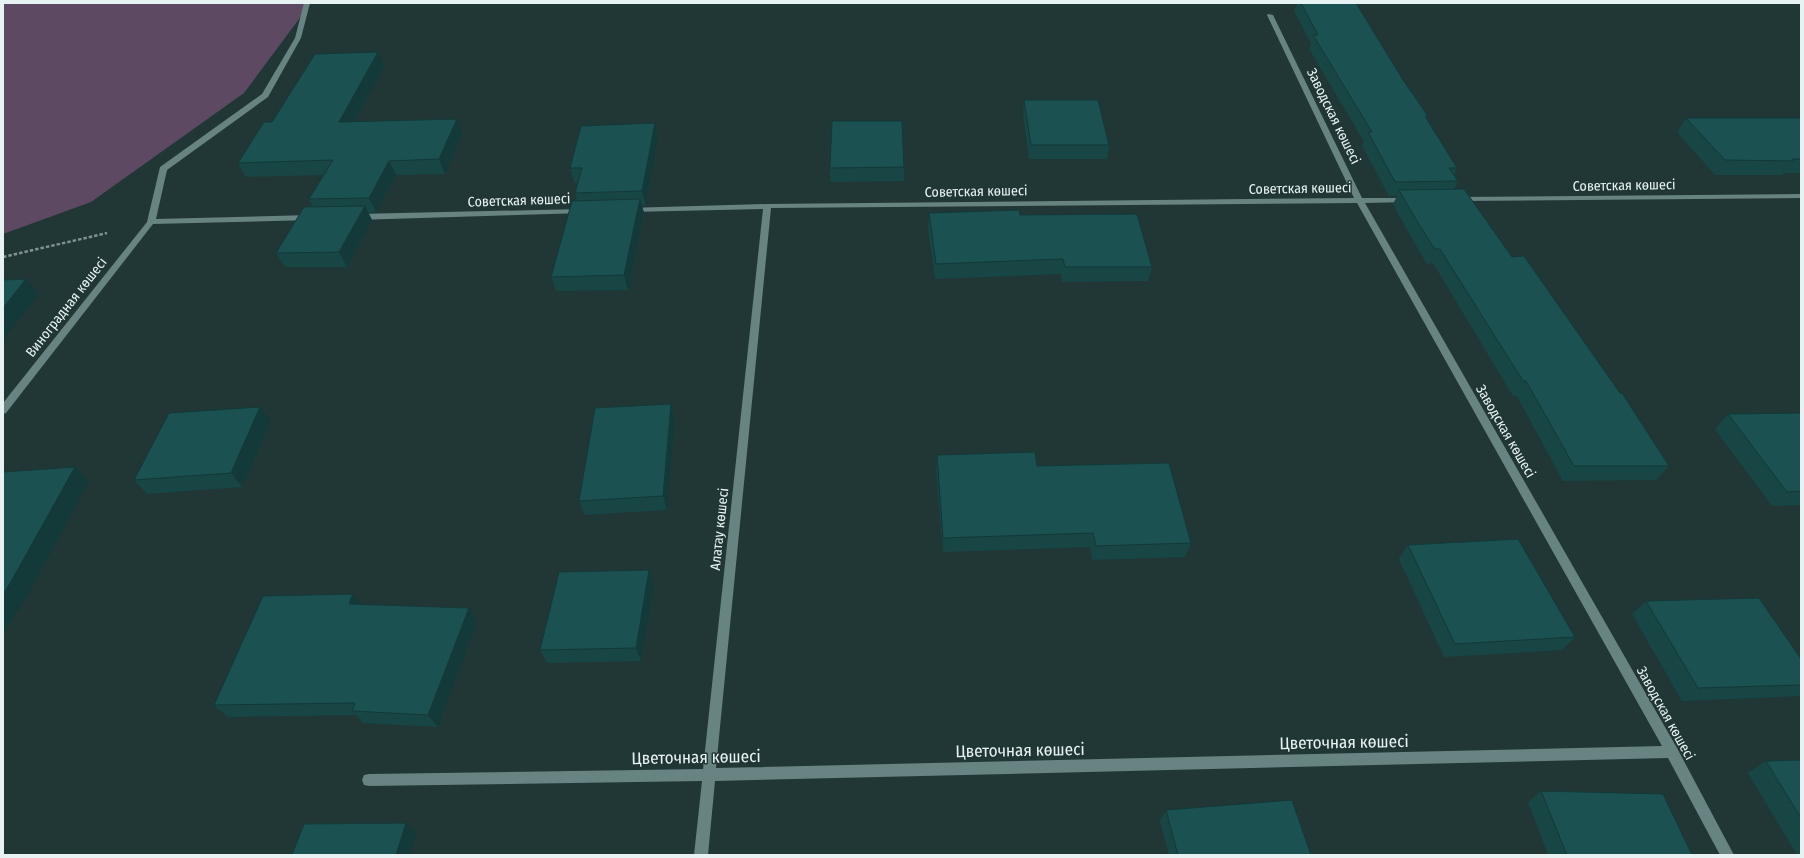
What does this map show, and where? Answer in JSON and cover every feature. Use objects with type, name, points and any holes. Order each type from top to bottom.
[{"type":"street","points":[[307,3],[298,38],[265,95],[163,169],[151,222],[316,218]]},
{"type":"street","name":"Заводская көшесі","points":[[1270,16],[1359,200],[1672,752],[1727,855]]},
{"type":"street","name":"Советская көшесі","points":[[1446,200],[1801,196]]},
{"type":"street","name":"Советская көшесі","points":[[625,210],[767,206],[1414,200]]},
{"type":"street","name":"Алатау көшесі","points":[[701,855],[767,206]]},
{"type":"street","name":"Советская көшесі","points":[[348,217],[593,211]]},
{"type":"street","name":"Виноградная көшесі","points":[[3,410],[151,222]]},
{"type":"street","name":"Цветочная көшесі","points":[[369,780],[710,776],[1672,752]]},
{"type":"path","points":[[3,257],[151,222]]},
{"type":"shaded area","points":[[3,3],[311,3],[244,93],[91,202],[3,234]]},
{"type":"building","points":[[1301,3],[1356,3],[1403,80],[1428,116],[1425,116],[1457,168],[1449,168],[1458,181],[1395,182],[1368,132],[1372,132],[1313,35],[1318,35]]},
{"type":"building","points":[[378,52],[339,122],[457,119],[439,159],[389,161],[369,198],[309,199],[333,160],[238,163],[264,122],[272,122],[315,54]]},
{"type":"building","points":[[1024,100],[1098,100],[1109,145],[1031,145]]},
{"type":"building","points":[[1686,118],[1801,118],[1801,159],[1792,159],[1794,161],[1725,160]]},
{"type":"building","points":[[832,121],[902,121],[904,167],[830,168]]},
{"type":"building","points":[[655,123],[642,191],[575,193],[582,168],[570,168],[581,126]]},
{"type":"building","points":[[1464,189],[1512,257],[1524,256],[1620,393],[1622,393],[1669,466],[1574,466],[1526,381],[1523,381],[1440,249],[1435,249],[1399,190]]},
{"type":"building","points":[[640,199],[624,275],[551,277],[572,201]]},
{"type":"building","points":[[365,206],[339,252],[276,253],[304,207]]},
{"type":"building","points":[[1019,210],[1020,215],[1137,214],[1152,267],[1065,267],[1063,259],[936,264],[929,213]]},
{"type":"building","points":[[26,279],[3,308],[3,280]]},
{"type":"building","points":[[671,404],[663,496],[579,501],[595,408]]},
{"type":"building","points":[[260,407],[231,473],[134,480],[169,413]]},
{"type":"building","points":[[1801,413],[1801,491],[1787,492],[1728,414]]},
{"type":"building","points":[[1035,452],[1037,466],[1169,463],[1191,543],[1096,546],[1093,533],[943,538],[937,455]]},
{"type":"building","points":[[75,467],[12,580],[3,594],[3,472]]},
{"type":"building","points":[[1518,539],[1575,637],[1455,644],[1408,545]]},
{"type":"building","points":[[649,570],[636,648],[540,650],[559,572]]},
{"type":"building","points":[[353,594],[349,604],[469,608],[428,715],[352,711],[355,703],[214,705],[263,596]]},
{"type":"building","points":[[1759,598],[1801,659],[1801,685],[1698,688],[1646,601]]},
{"type":"building","points":[[1801,760],[1801,818],[1766,761]]},
{"type":"building","points":[[1541,791],[1663,794],[1692,855],[1567,855]]},
{"type":"building","points":[[1292,800],[1311,855],[1178,855],[1166,810]]},
{"type":"building","points":[[406,823],[396,855],[292,855],[304,824]]}]
